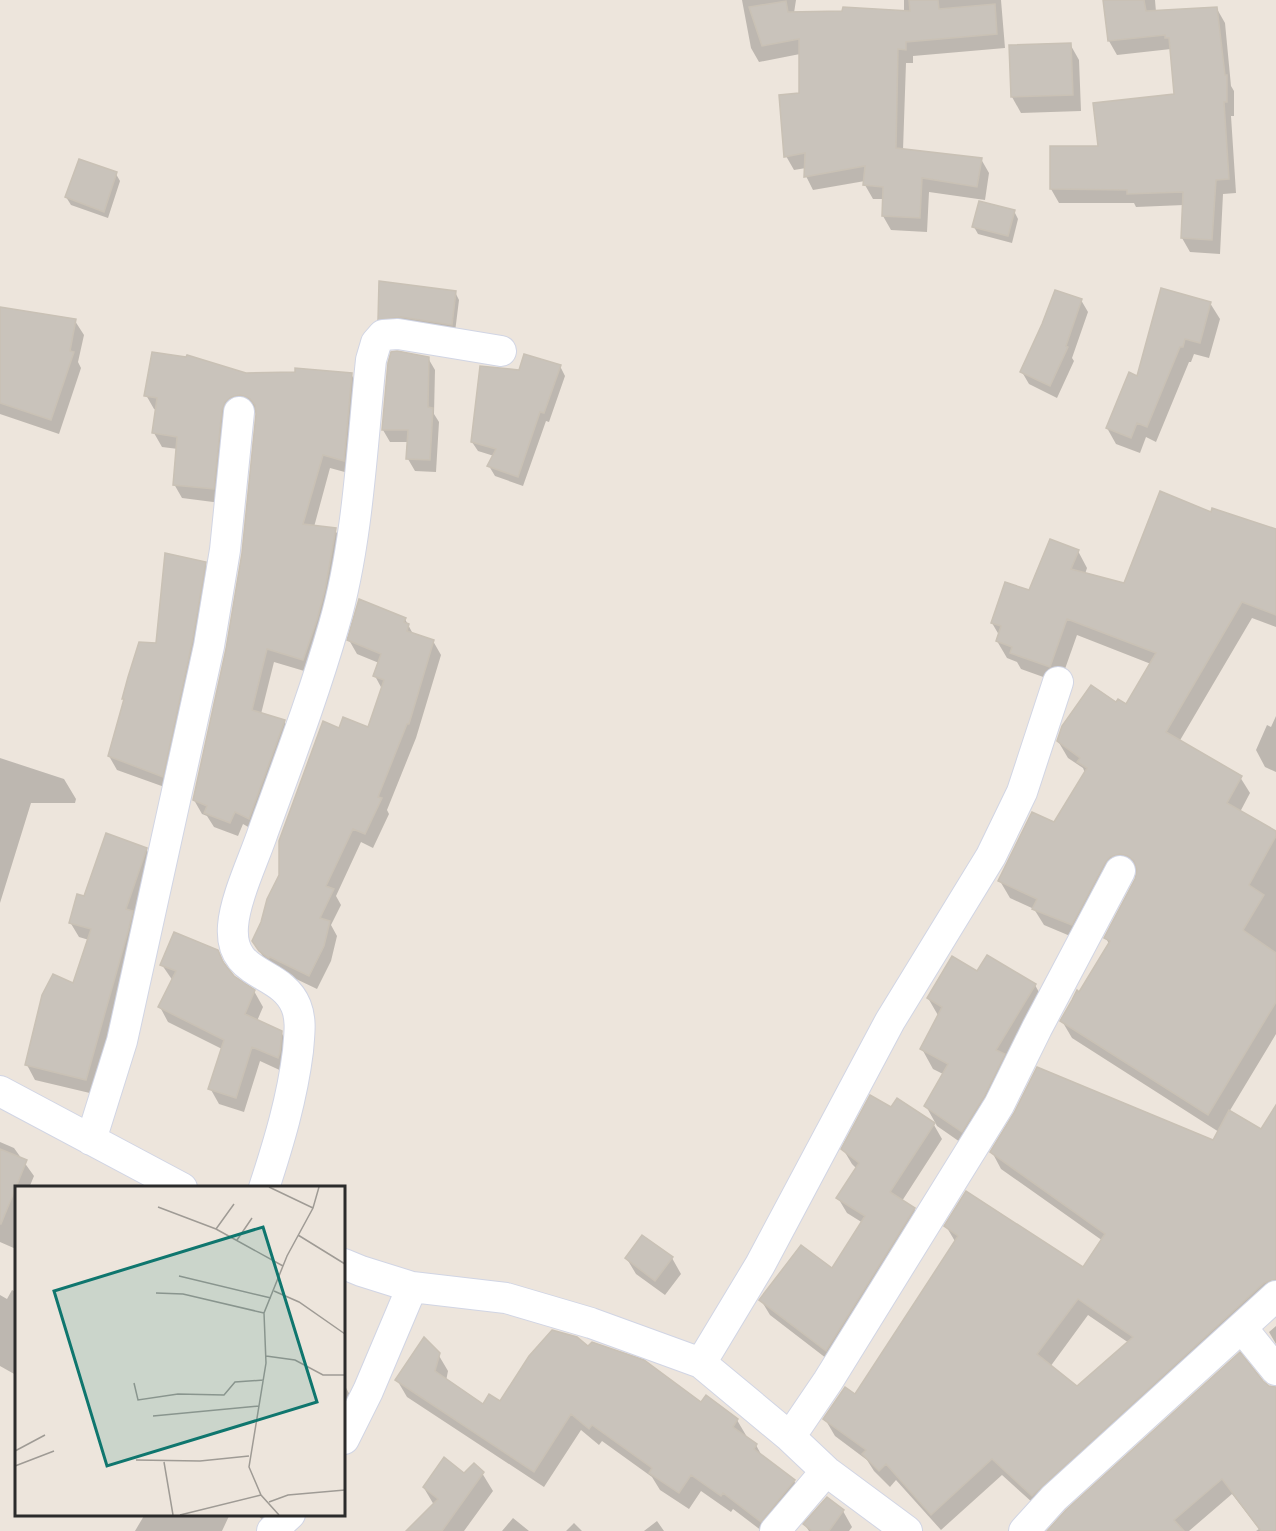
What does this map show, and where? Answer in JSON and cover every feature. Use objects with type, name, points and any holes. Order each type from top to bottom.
[{"type":"street","points":[[265,1186],[286,1120],[294,1080],[300,1026],[296,1006],[284,988],[240,959],[233,945],[233,924],[335,623],[351,545],[373,352],[376,343],[383,335],[398,333],[501,351]]},
{"type":"street","points":[[90,1140],[122,1041],[208,646],[225,550],[240,412]]},
{"type":"street","points":[[701,1363],[760,1265],[890,1021],[991,856],[1022,792],[1058,682]]},
{"type":"street","points":[[790,1437],[828,1381],[999,1105],[1120,871]]},
{"type":"street","points":[[0,1090],[178,1186]]},
{"type":"street","points":[[345,1263],[361,1271],[412,1287],[506,1298],[591,1323],[701,1363],[790,1437],[826,1471],[907,1531]]},
{"type":"street","points":[[345,1437],[368,1391],[412,1287]]},
{"type":"street","points":[[1024,1531],[1054,1498],[1276,1296]]},
{"type":"street","points":[[1242,1328],[1276,1370]]},
{"type":"street","points":[[775,1531],[826,1471]]},
{"type":"street","points":[[272,1531],[289,1516]]},
{"type":"building","points":[[909,0],[938,0],[939,9],[995,4],[997,34],[906,42],[906,50],[898,49],[896,148],[982,158],[977,187],[922,178],[920,218],[882,216],[883,187],[863,185],[865,166],[804,177],[805,153],[784,157],[779,95],[799,93],[799,39],[762,46],[749,7],[786,1],[788,12],[842,11],[843,7],[910,11]]},
{"type":"building","points":[[1103,0],[1144,0],[1146,11],[1217,7],[1225,75],[1227,75],[1227,102],[1224,102],[1229,179],[1216,180],[1212,240],[1181,238],[1183,192],[1127,194],[1127,190],[1050,189],[1050,146],[1098,146],[1093,103],[1174,94],[1169,38],[1165,38],[1165,35],[1108,41]]},
{"type":"building","points":[[1071,43],[1073,95],[1011,97],[1009,45]]},
{"type":"building","points":[[79,159],[117,172],[104,212],[65,197]]},
{"type":"building","points":[[979,201],[1015,210],[1008,236],[972,227]]},
{"type":"building","points":[[379,281],[456,291],[452,325],[401,317],[378,320]]},
{"type":"building","points":[[1161,288],[1211,302],[1200,343],[1185,339],[1147,427],[1137,423],[1131,438],[1106,428],[1129,372],[1137,376]]},
{"type":"building","points":[[1055,290],[1082,299],[1066,346],[1068,347],[1050,386],[1020,372]]},
{"type":"building","points":[[0,307],[76,319],[70,351],[74,352],[51,420],[0,403]]},
{"type":"building","points":[[152,352],[186,357],[187,355],[246,373],[295,372],[295,368],[352,373],[344,461],[323,455],[303,524],[336,528],[317,620],[303,660],[267,649],[252,710],[285,720],[249,819],[235,812],[230,823],[204,813],[207,806],[193,800],[226,649],[242,553],[255,405],[249,398],[240,395],[231,397],[225,402],[222,410],[214,489],[173,485],[177,437],[152,433],[157,398],[144,396]]},
{"type":"building","points":[[391,352],[429,357],[428,407],[433,408],[430,460],[406,459],[408,430],[382,430],[388,363]]},
{"type":"building","points":[[524,354],[561,365],[544,413],[540,412],[518,477],[487,466],[496,449],[471,442],[480,366],[519,370]]},
{"type":"building","points":[[1160,491],[1211,512],[1212,508],[1276,529],[1276,615],[1242,602],[1166,732],[1242,776],[1227,803],[1276,831],[1276,836],[1249,885],[1264,895],[1243,930],[1276,953],[1276,1002],[1208,1115],[1060,1021],[1077,990],[1079,992],[1110,941],[1104,938],[1135,879],[1137,870],[1134,861],[1120,854],[1110,857],[1072,925],[1032,909],[1037,899],[998,881],[1032,812],[1054,822],[1087,768],[1077,762],[1080,758],[1057,741],[1062,726],[1091,685],[1116,702],[1118,699],[1126,704],[1156,653],[1067,619],[1050,667],[1010,653],[1012,647],[996,641],[1001,626],[991,623],[1005,582],[1029,590],[1050,539],[1079,550],[1071,569],[1124,583]]},
{"type":"building","points":[[165,553],[206,562],[192,643],[163,777],[108,756],[139,642],[156,643]]},
{"type":"building","points":[[359,599],[406,618],[404,622],[409,624],[407,631],[434,640],[409,724],[407,724],[378,797],[382,798],[365,834],[353,829],[326,886],[334,889],[320,918],[330,921],[324,946],[309,976],[267,957],[252,941],[261,922],[267,899],[279,875],[279,841],[323,721],[339,728],[343,717],[368,727],[384,680],[373,676],[381,654],[347,640]]},
{"type":"building","points":[[106,833],[147,848],[126,909],[133,911],[86,1080],[25,1065],[42,995],[53,974],[73,983],[91,929],[69,923],[77,894],[84,896]]},
{"type":"building","points":[[174,932],[218,950],[223,962],[234,976],[255,990],[245,1014],[282,1031],[278,1058],[252,1047],[236,1098],[208,1089],[224,1040],[158,1007],[176,971],[160,965]]},
{"type":"building","points":[[987,955],[1036,984],[996,1050],[1005,1054],[984,1097],[962,1132],[924,1106],[948,1064],[920,1049],[942,1007],[927,998],[952,956],[977,971]]},
{"type":"building","points":[[1037,1067],[1213,1140],[1229,1110],[1261,1129],[1276,1105],[1276,1279],[1264,1283],[1032,1496],[992,1459],[931,1515],[886,1464],[879,1471],[862,1454],[866,1450],[823,1419],[845,1387],[855,1394],[958,1236],[944,1226],[966,1191],[1083,1267],[1105,1234],[990,1152],[1014,1113]],"holes":[[[1078,1299],[1133,1337],[1077,1386],[1037,1354]]]},
{"type":"building","points":[[870,1095],[891,1107],[897,1098],[935,1123],[890,1192],[915,1208],[826,1351],[759,1300],[801,1245],[832,1268],[865,1216],[836,1198],[859,1163],[841,1149]]},
{"type":"building","points":[[0,1149],[27,1160],[0,1224]]},
{"type":"building","points":[[642,1235],[673,1257],[655,1281],[625,1258]]},
{"type":"building","points":[[552,1330],[577,1337],[588,1346],[592,1342],[644,1360],[701,1402],[706,1395],[738,1419],[733,1427],[757,1444],[754,1449],[795,1480],[761,1522],[723,1493],[721,1496],[691,1475],[679,1493],[649,1473],[652,1468],[592,1425],[589,1429],[571,1414],[534,1472],[395,1380],[424,1337],[440,1353],[435,1371],[483,1404],[489,1394],[500,1401],[529,1356]]},
{"type":"building","points":[[1240,1352],[1263,1381],[1269,1386],[1276,1387],[1276,1531],[1261,1531],[1222,1479],[1174,1520],[1184,1531],[1047,1531],[1066,1510]]},
{"type":"building","points":[[444,1457],[464,1473],[474,1463],[484,1472],[442,1531],[406,1531],[438,1499],[423,1487]]},
{"type":"building","points":[[827,1497],[844,1510],[829,1531],[812,1531],[803,1524]]}]
